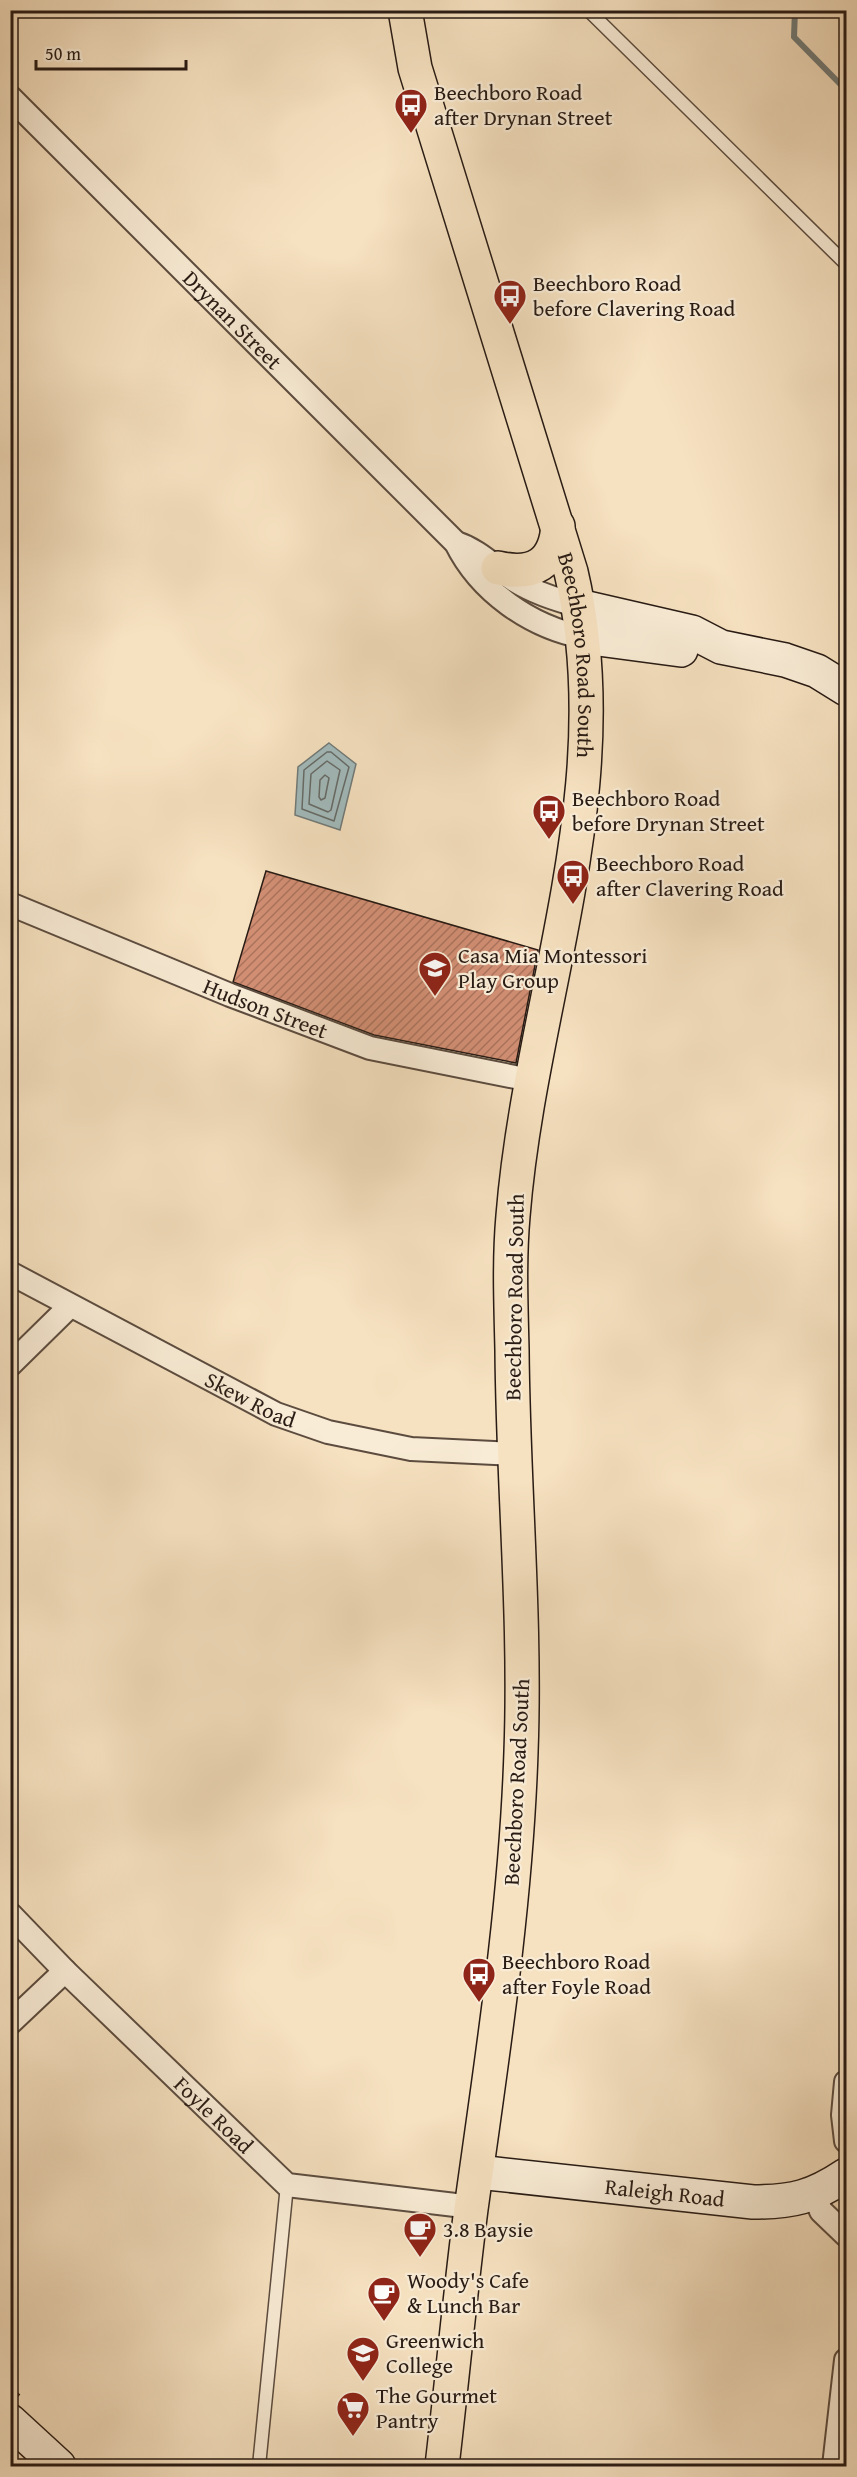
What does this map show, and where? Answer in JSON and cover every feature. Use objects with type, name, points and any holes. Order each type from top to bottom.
[{"type":"main road","name":"Beechboro Road South","points":[[405,10],[415,68],[558,526],[581,621],[588,705],[574,852],[530,1080],[516,1177],[510,1248],[514,1454],[522,1666],[521,1752],[514,1867],[442,2466]]},
{"type":"main road","points":[[498,568],[523,571],[544,562],[557,540],[558,526]]},
{"type":"street","name":"Drynan Street","points":[[10,97],[456,543],[471,568],[513,608],[563,633],[581,621],[498,568],[475,549],[456,543]]},
{"type":"street","points":[[581,621],[692,632],[721,647],[785,660],[817,671],[846,688]]},
{"type":"street","name":"Hudson Street","points":[[10,904],[230,995],[370,1048],[530,1080]]},
{"type":"street","name":"Skew Road","points":[[10,1273],[69,1307],[276,1414],[328,1432],[411,1449],[514,1454]]},
{"type":"street","points":[[10,1365],[69,1307]]},
{"type":"street","name":"Foyle Road","points":[[10,1914],[65,1971],[287,2185]]},
{"type":"street","points":[[10,2023],[65,1971]]},
{"type":"street","points":[[846,2082],[843,2115],[846,2141]]},
{"type":"street","name":"Raleigh Road","points":[[478,2172],[753,2202],[789,2202],[814,2194],[846,2175]]},
{"type":"street","points":[[287,2185],[472,2207]]},
{"type":"street","points":[[814,2194],[821,2211],[846,2235]]},
{"type":"street","points":[[834,2466],[846,2360]]},
{"type":"street","points":[[10,2421],[59,2466]]},
{"type":"lane","points":[[588,10],[846,264]]},
{"type":"lane","points":[[259,2466],[287,2185]]},
{"type":"water","points":[[329,743],[356,764],[340,830],[295,815],[298,767]]},
{"type":"building","name":"Casa Mia Montessori Play Group","points":[[266,871],[538,950],[516,1063],[374,1035],[233,982]]},
{"type":"waterway","points":[[795,10],[794,37],[846,90]]},
{"type":"place","name":"Beechboro Road after Drynan Street","points":[[411,134]]},
{"type":"place","name":"Beechboro Road before Clavering Road","points":[[510,325]]},
{"type":"place","name":"Beechboro Road before Drynan Street","points":[[549,840]]},
{"type":"place","name":"Beechboro Road after Clavering Road","points":[[573,905]]},
{"type":"place","name":"Casa Mia Montessori Play Group","points":[[435,997]]},
{"type":"place","name":"Beechboro Road after Foyle Road","points":[[479,2003]]},
{"type":"place","name":"3.8 Baysie","points":[[420,2258]]},
{"type":"place","name":"Woody's Cafe & Lunch Bar","points":[[384,2322]]},
{"type":"place","name":"Greenwich College","points":[[363,2382]]},
{"type":"place","name":"The Gourmet Pantry","points":[[353,2437]]}]
